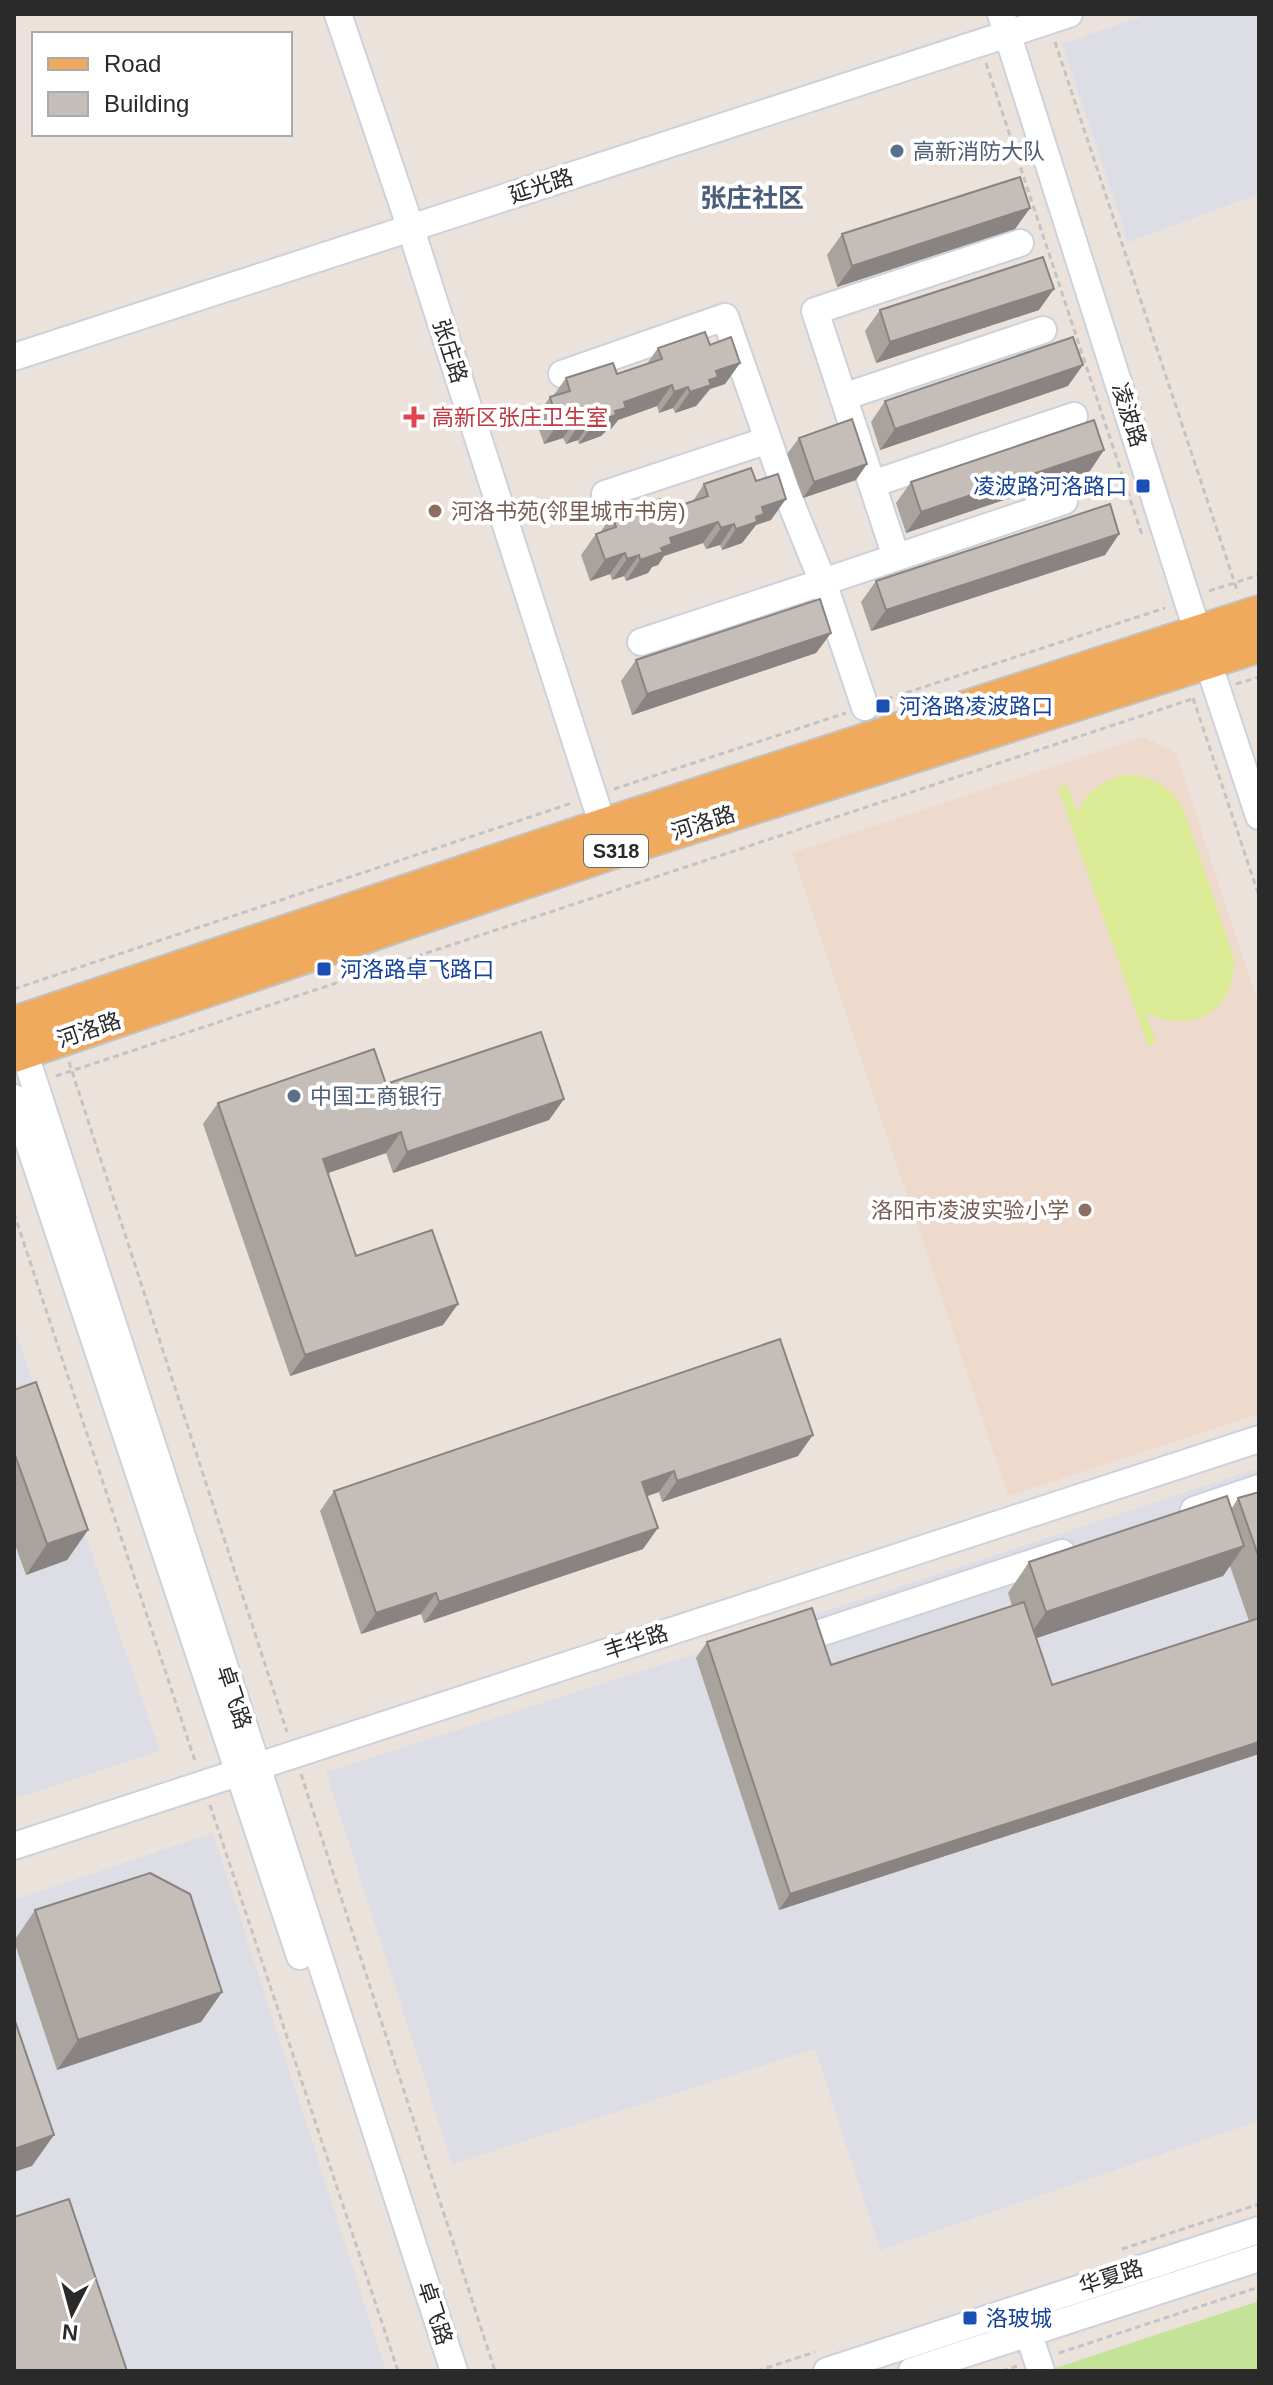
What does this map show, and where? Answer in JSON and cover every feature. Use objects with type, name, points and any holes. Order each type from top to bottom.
[{"type":"main road","name":"河洛路","points":[[57,1025],[1208,662],[1255,625]]},
{"type":"main road","name":"河洛路","points":[[19,1056],[57,1025],[598,811],[1208,662]]},
{"type":"street","name":"张庄路","points":[[338,14],[598,811]]},
{"type":"street","name":"延光路","points":[[14,357],[408,221],[1010,21],[1059,17]]},
{"type":"street","name":"延光路","points":[[14,341],[979,43],[1010,21]]},
{"type":"street","name":"凌波路","points":[[1010,21],[1185,600],[1259,816]]},
{"type":"street","points":[[896,557],[815,311],[1020,243]]},
{"type":"street","points":[[562,374],[725,317],[823,582],[865,707]]},
{"type":"street","points":[[843,397],[1043,330]]},
{"type":"street","points":[[872,484],[1074,416]]},
{"type":"street","points":[[605,494],[768,440]]},
{"type":"street","points":[[641,642],[1064,501]]},
{"type":"street","name":"凌波路","points":[[1208,662],[1259,766]]},
{"type":"street","name":"卓飞路","points":[[19,1056],[437,2371]]},
{"type":"street","name":"丰华路","points":[[14,1859],[296,1759],[1259,1439]]},
{"type":"street","name":"丰华路","points":[[296,1759],[1259,1454]]},
{"type":"street","points":[[1171,1517],[1259,1488]]},
{"type":"street","points":[[817,1634],[1082,1547]]},
{"type":"street","name":"卓飞路","points":[[250,1775],[454,2371]]},
{"type":"street","name":"丰华路","points":[[14,1846],[250,1775]]},
{"type":"street","name":"华夏路","points":[[827,2371],[1259,2230]]},
{"type":"street","name":"华夏路","points":[[912,2371],[1259,2258]]},
{"type":"street","points":[[1028,2332],[1039,2365]]},
{"type":"path","points":[[1059,17],[1234,583],[1255,625]]},
{"type":"path","points":[[979,43],[1146,549]]},
{"type":"path","points":[[19,1056],[57,1025],[865,707],[1259,575]]},
{"type":"path","points":[[1185,600],[1208,662],[1259,896]]},
{"type":"path","points":[[57,1025],[1208,662],[1259,677]]},
{"type":"path","points":[[14,989],[57,1025],[495,2371]]},
{"type":"path","points":[[1002,2371],[1039,2365],[1259,2287]]},
{"type":"shaded area","points":[[1148,14],[1259,14],[1259,194],[1128,242],[1062,44]]},
{"type":"shaded area","name":"洛阳市凌波实验小学","points":[[1143,737],[1176,753],[1259,1005],[1259,1414],[1008,1496],[792,853]]},
{"type":"shaded area","points":[[14,1328],[160,1751],[14,1799]]},
{"type":"shaded area","points":[[1259,1468],[1259,2121],[880,2250],[815,2049],[452,2164],[326,1772]]},
{"type":"shaded area","points":[[213,1833],[386,2371],[14,2371],[14,1900]]},
{"type":"green space","points":[[1123,775],[1151,779],[1179,801],[1234,958],[1228,992],[1208,1014],[1195,1020],[1179,1021],[1146,1013],[1156,1042],[1148,1046],[1058,788],[1067,785],[1077,813],[1096,788]]},
{"type":"green space","points":[[1259,2301],[1259,2371],[1046,2371]]},
{"type":"building","points":[[1020,177],[1030,208],[852,266],[842,234]]},
{"type":"building","points":[[1043,257],[1054,289],[890,342],[880,310]]},
{"type":"building","points":[[705,332],[710,345],[731,337],[740,363],[716,371],[718,377],[709,380],[711,385],[690,392],[688,387],[674,392],[672,385],[624,402],[626,408],[615,411],[616,415],[594,423],[593,419],[580,423],[578,417],[558,423],[550,397],[570,391],[566,378],[613,363],[617,374],[662,359],[658,348]]},
{"type":"building","points":[[1073,337],[1083,365],[895,429],[885,401]]},
{"type":"building","points":[[852,419],[867,464],[814,482],[799,438]]},
{"type":"building","points":[[1094,420],[1104,450],[921,512],[911,482]]},
{"type":"building","points":[[751,468],[756,481],[778,474],[786,499],[762,507],[764,514],[756,517],[757,522],[736,529],[734,524],[721,528],[718,522],[670,538],[672,544],[661,548],[663,552],[640,560],[639,555],[627,559],[625,553],[605,560],[596,534],[616,527],[612,515],[660,499],[664,511],[708,496],[704,484]]},
{"type":"building","points":[[1110,504],[1119,534],[886,610],[876,581]]},
{"type":"building","points":[[820,599],[831,633],[647,694],[636,660]]},
{"type":"building","points":[[541,1032],[564,1099],[407,1152],[401,1132],[323,1159],[356,1256],[432,1230],[458,1304],[305,1355],[218,1103],[374,1049],[386,1084]]},
{"type":"building","points":[[780,1339],[813,1435],[677,1481],[674,1471],[642,1482],[658,1528],[439,1602],[436,1593],[376,1613],[334,1491]]},
{"type":"building","points":[[36,1382],[88,1530],[47,1544],[14,1452],[14,1390]]},
{"type":"building","points":[[1259,1492],[1259,1558],[1238,1498]]},
{"type":"building","points":[[1227,1496],[1244,1546],[1046,1612],[1029,1562]]},
{"type":"building","points":[[1024,1602],[1052,1685],[1259,1618],[1259,1742],[790,1894],[707,1642],[812,1608],[831,1665]]},
{"type":"building","points":[[150,1873],[190,1894],[222,1992],[78,2040],[35,1910]]},
{"type":"building","points":[[14,2018],[54,2135],[14,2149]]},
{"type":"building","points":[[69,2199],[127,2371],[14,2371],[14,2217]]},
{"type":"place","name":"高新消防大队","points":[[897,151]]},
{"type":"place","name":"高新区张庄卫生室","points":[[414,417]]},
{"type":"place","name":"凌波路河洛路口","points":[[1143,486]]},
{"type":"place","name":"河洛书苑(邻里城市书房)","points":[[435,511]]},
{"type":"place","name":"河洛路凌波路口","points":[[883,706]]},
{"type":"place","name":"河洛路卓飞路口","points":[[324,969]]},
{"type":"place","name":"中国工商银行","points":[[294,1096]]},
{"type":"place","name":"洛阳市凌波实验小学","points":[[1085,1210]]},
{"type":"place","name":"洛玻城","points":[[970,2318]]},
{"type":"district","name":"张庄社区","points":[[752,198]]}]
